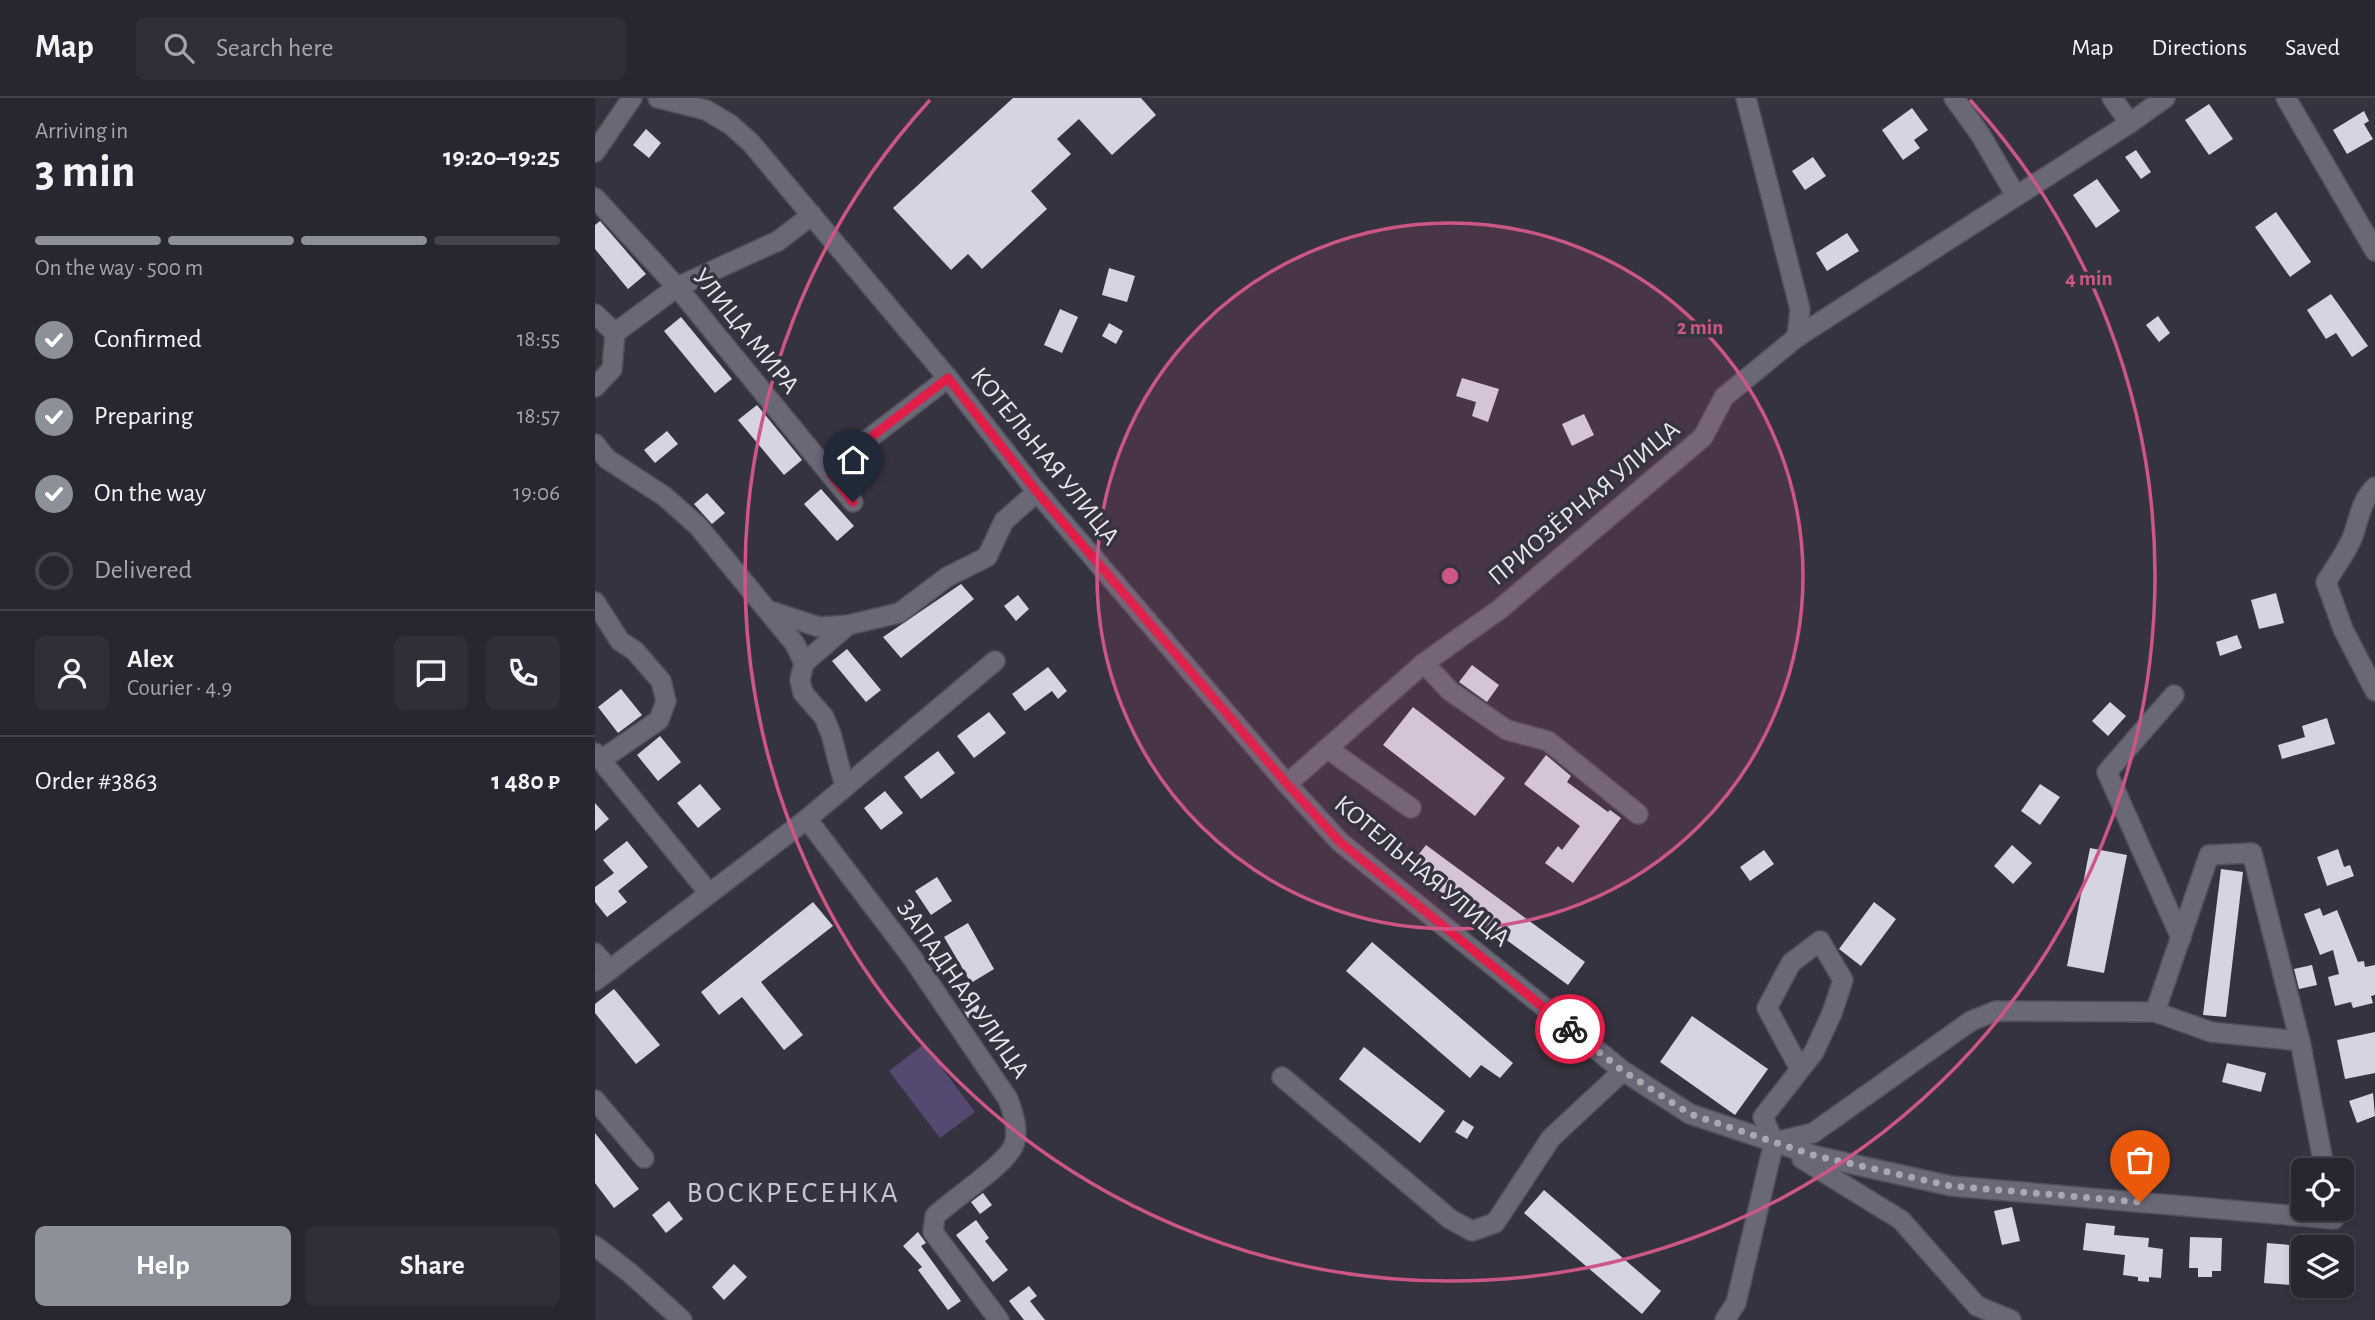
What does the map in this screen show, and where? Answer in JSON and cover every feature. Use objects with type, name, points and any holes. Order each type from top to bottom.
[{"type":"street","points":[[595,152],[632,98]]},
{"type":"street","name":"КОТЕЛЬНАЯ УЛИЦА","points":[[658,98],[706,110],[731,125],[751,143],[948,378],[1037,492],[1287,784],[1340,842],[1623,1071],[1690,1114],[1816,1156],[1951,1186],[2291,1211]]},
{"type":"street","points":[[1746,98],[1800,309],[1797,337]]},
{"type":"street","points":[[1954,98],[1980,134],[2016,196]]},
{"type":"street","points":[[2112,98],[2130,123]]},
{"type":"street","name":"ПРИОЗЁРНАЯ УЛИЦА","points":[[1287,784],[1424,663],[1500,609],[1703,437],[1724,397],[1797,337],[2165,98]]},
{"type":"street","points":[[2286,98],[2375,251]]},
{"type":"street","name":"УЛИЦА МИРА","points":[[595,198],[677,287],[853,502]]},
{"type":"street","points":[[595,387],[612,369],[615,333],[677,287],[778,241],[812,215]]},
{"type":"street","points":[[595,314],[615,333]]},
{"type":"street","points":[[831,475],[845,457],[948,378]]},
{"type":"street","points":[[595,444],[607,459],[664,496],[698,526],[795,644],[804,663]]},
{"type":"street","points":[[2375,487],[2367,496],[2356,520],[2354,534],[2326,582],[2343,629],[2375,691]]},
{"type":"street","points":[[767,610],[819,627],[848,625],[899,612],[947,577],[986,558],[1004,521],[1037,492]]},
{"type":"street","points":[[595,602],[620,641],[635,651],[661,681],[666,701],[659,720],[598,756],[709,893]]},
{"type":"street","points":[[845,787],[824,717],[803,693],[800,680],[804,663],[848,625]]},
{"type":"street","points":[[595,953],[603,975],[807,819],[995,661]]},
{"type":"street","points":[[1424,663],[1450,691],[1507,730],[1548,741],[1638,814]]},
{"type":"street","points":[[2174,695],[2107,772],[2181,938]]},
{"type":"street","points":[[1328,748],[1411,808]]},
{"type":"street","name":"ЗАПАДНАЯ УЛИЦА","points":[[807,819],[911,956],[1008,1098],[1016,1124],[1014,1145],[998,1164],[935,1216],[933,1233],[999,1320]]},
{"type":"street","points":[[2155,1012],[2209,855],[2252,853],[2299,1041],[2322,1158]]},
{"type":"street","points":[[1800,1069],[1767,1008],[1791,963],[1820,941],[1843,980],[1828,1023],[1814,1052],[1763,1117],[1774,1142],[1901,1220],[1977,1306],[2011,1320]]},
{"type":"street","points":[[1774,1142],[1813,1133],[1971,1021],[1996,1011],[2155,1012],[2211,1032],[2299,1041]]},
{"type":"street","points":[[1282,1077],[1450,1219],[1472,1231],[1495,1223],[1551,1139],[1623,1071]]},
{"type":"street","points":[[595,1100],[644,1158]]},
{"type":"street","points":[[1725,1320],[1736,1303],[1774,1142]]},
{"type":"street","points":[[595,1246],[630,1273],[682,1320]]},
{"type":"shaded area","points":[[924,1044],[975,1112],[940,1138],[889,1071]]},
{"type":"building","points":[[1013,98],[1141,98],[1156,115],[1112,155],[1079,119],[1057,139],[1071,154],[1031,191],[1047,209],[982,269],[968,254],[951,270],[893,208]]},
{"type":"building","points":[[2209,104],[2233,139],[2209,155],[2185,120]]},
{"type":"building","points":[[1912,108],[1928,130],[1914,140],[1920,148],[1903,160],[1882,130]]},
{"type":"building","points":[[2364,111],[2369,121],[2364,124],[2373,139],[2347,154],[2333,130]]},
{"type":"building","points":[[646,129],[661,143],[649,158],[633,145]]},
{"type":"building","points":[[2136,150],[2151,172],[2141,179],[2125,157]]},
{"type":"building","points":[[1813,157],[1826,176],[1805,190],[1792,171]]},
{"type":"building","points":[[2097,179],[2120,211],[2096,228],[2073,195]]},
{"type":"building","points":[[2276,212],[2311,262],[2290,277],[2255,227]]},
{"type":"building","points":[[600,221],[646,274],[628,289],[595,249],[595,225]]},
{"type":"building","points":[[1847,233],[1859,251],[1827,271],[1816,253]]},
{"type":"building","points":[[1109,268],[1135,276],[1127,302],[1102,295]]},
{"type":"building","points":[[2331,294],[2368,346],[2352,357],[2336,333],[2326,339],[2307,310]]},
{"type":"building","points":[[1060,309],[1078,317],[1062,353],[1044,345]]},
{"type":"building","points":[[2158,316],[2170,333],[2159,342],[2146,325]]},
{"type":"building","points":[[681,317],[732,379],[715,393],[664,331]]},
{"type":"building","points":[[1109,323],[1123,331],[1116,344],[1102,336]]},
{"type":"building","points":[[1462,378],[1499,389],[1488,422],[1472,416],[1476,402],[1456,396]]},
{"type":"building","points":[[757,405],[802,460],[784,475],[738,420]]},
{"type":"building","points":[[1584,414],[1594,435],[1572,446],[1562,424]]},
{"type":"building","points":[[667,431],[678,444],[655,463],[644,450]]},
{"type":"building","points":[[821,489],[854,526],[837,541],[804,504]]},
{"type":"building","points":[[707,493],[725,513],[712,524],[694,504]]},
{"type":"building","points":[[961,584],[974,599],[901,658],[883,637]]},
{"type":"building","points":[[2276,593],[2284,623],[2259,629],[2251,600]]},
{"type":"building","points":[[1018,595],[1029,609],[1016,621],[1004,606]]},
{"type":"building","points":[[2237,635],[2242,648],[2220,656],[2216,642]]},
{"type":"building","points":[[847,649],[881,690],[866,702],[832,661]]},
{"type":"building","points":[[1472,665],[1499,685],[1487,702],[1459,682]]},
{"type":"building","points":[[1048,667],[1067,691],[1058,699],[1052,691],[1025,711],[1012,694]]},
{"type":"building","points":[[621,689],[642,715],[618,733],[598,707]]},
{"type":"building","points":[[2110,702],[2126,716],[2108,736],[2092,721]]},
{"type":"building","points":[[1413,707],[1505,778],[1475,816],[1383,745]]},
{"type":"building","points":[[989,712],[1006,733],[974,758],[957,736]]},
{"type":"building","points":[[2327,718],[2335,744],[2282,759],[2278,745],[2305,737],[2302,726]]},
{"type":"building","points":[[660,736],[681,762],[658,781],[637,755]]},
{"type":"building","points":[[938,751],[955,773],[921,799],[904,777]]},
{"type":"building","points":[[1546,755],[1571,776],[1567,782],[1608,812],[1610,810],[1621,818],[1573,883],[1545,863],[1558,846],[1562,850],[1580,826],[1524,784]]},
{"type":"building","points":[[700,784],[721,809],[698,828],[677,803]]},
{"type":"building","points":[[2040,784],[2060,797],[2040,825],[2021,811]]},
{"type":"building","points":[[885,791],[903,813],[881,830],[864,808]]},
{"type":"building","points":[[595,803],[609,819],[595,831]]},
{"type":"building","points":[[627,841],[648,867],[618,891],[627,902],[607,917],[595,902],[595,887],[614,873],[603,860]]},
{"type":"building","points":[[1426,845],[1585,962],[1568,985],[1408,868]]},
{"type":"building","points":[[2012,845],[2032,863],[2013,884],[1994,866]]},
{"type":"building","points":[[2090,848],[2127,855],[2104,973],[2067,966]]},
{"type":"building","points":[[2338,849],[2344,867],[2350,865],[2354,876],[2327,886],[2317,857]]},
{"type":"building","points":[[1764,850],[1774,864],[1750,881],[1740,867]]},
{"type":"building","points":[[2221,869],[2243,872],[2226,1017],[2203,1015]]},
{"type":"building","points":[[937,877],[952,901],[931,915],[915,891]]},
{"type":"building","points":[[813,902],[833,926],[761,982],[803,1035],[784,1050],[742,997],[719,1015],[701,992]]},
{"type":"building","points":[[1874,902],[1896,919],[1861,966],[1839,949]]},
{"type":"building","points":[[2320,908],[2323,916],[2337,910],[2358,962],[2364,961],[2365,967],[2375,965],[2375,995],[2371,996],[2373,1003],[2353,1008],[2351,1002],[2335,1006],[2328,977],[2339,974],[2333,950],[2320,955],[2304,914]]},
{"type":"building","points":[[968,923],[994,969],[971,983],[944,937]]},
{"type":"building","points":[[1372,942],[1513,1063],[1500,1078],[1481,1065],[1470,1078],[1346,971]]},
{"type":"building","points":[[2312,965],[2317,985],[2299,989],[2294,969]]},
{"type":"building","points":[[614,989],[660,1045],[636,1064],[595,1013],[595,1004]]},
{"type":"building","points":[[976,1000],[981,1011],[968,1018],[962,1007]]},
{"type":"building","points":[[1692,1016],[1768,1069],[1735,1115],[1660,1062]]},
{"type":"building","points":[[2375,1032],[2375,1073],[2345,1079],[2337,1040]]},
{"type":"building","points":[[1364,1047],[1445,1111],[1420,1143],[1339,1079]]},
{"type":"building","points":[[2227,1063],[2266,1073],[2261,1092],[2222,1082]]},
{"type":"building","points":[[2373,1093],[2375,1116],[2357,1123],[2349,1101]]},
{"type":"building","points":[[1463,1120],[1474,1127],[1467,1139],[1455,1132]]},
{"type":"building","points":[[595,1133],[639,1189],[614,1208],[595,1183]]},
{"type":"building","points":[[1544,1190],[1661,1291],[1642,1314],[1524,1213]]},
{"type":"building","points":[[983,1193],[992,1205],[980,1214],[971,1202]]},
{"type":"building","points":[[669,1201],[683,1219],[666,1233],[652,1215]]},
{"type":"building","points":[[2012,1207],[2020,1241],[2002,1245],[1994,1211]]},
{"type":"building","points":[[976,1220],[989,1238],[985,1241],[1008,1270],[993,1282],[956,1235]]},
{"type":"building","points":[[2086,1223],[2115,1226],[2114,1235],[2149,1238],[2148,1247],[2163,1249],[2161,1278],[2149,1277],[2149,1282],[2138,1281],[2138,1277],[2123,1275],[2125,1255],[2083,1250]]},
{"type":"building","points":[[918,1232],[926,1243],[921,1246],[961,1301],[948,1310],[918,1270],[922,1267],[903,1246]]},
{"type":"building","points":[[2190,1237],[2222,1238],[2221,1271],[2212,1271],[2212,1277],[2198,1277],[2198,1268],[2189,1268]]},
{"type":"building","points":[[2267,1243],[2291,1245],[2291,1285],[2264,1283]]},
{"type":"building","points":[[734,1264],[747,1277],[724,1300],[712,1287]]},
{"type":"building","points":[[1029,1286],[1037,1296],[1030,1301],[1045,1320],[1024,1320],[1009,1301]]},
{"type":"way so far","points":[[1570,1029],[1623,1071],[1690,1114],[1816,1156],[1951,1186],[2140,1202]]},
{"type":"district","name":"ВОСКРЕСЕНКА","points":[[793,1193]]},
{"type":"route","points":[[853,502],[831,475],[845,457],[948,378],[1037,492],[1287,784],[1340,842],[1570,1029]]}]
